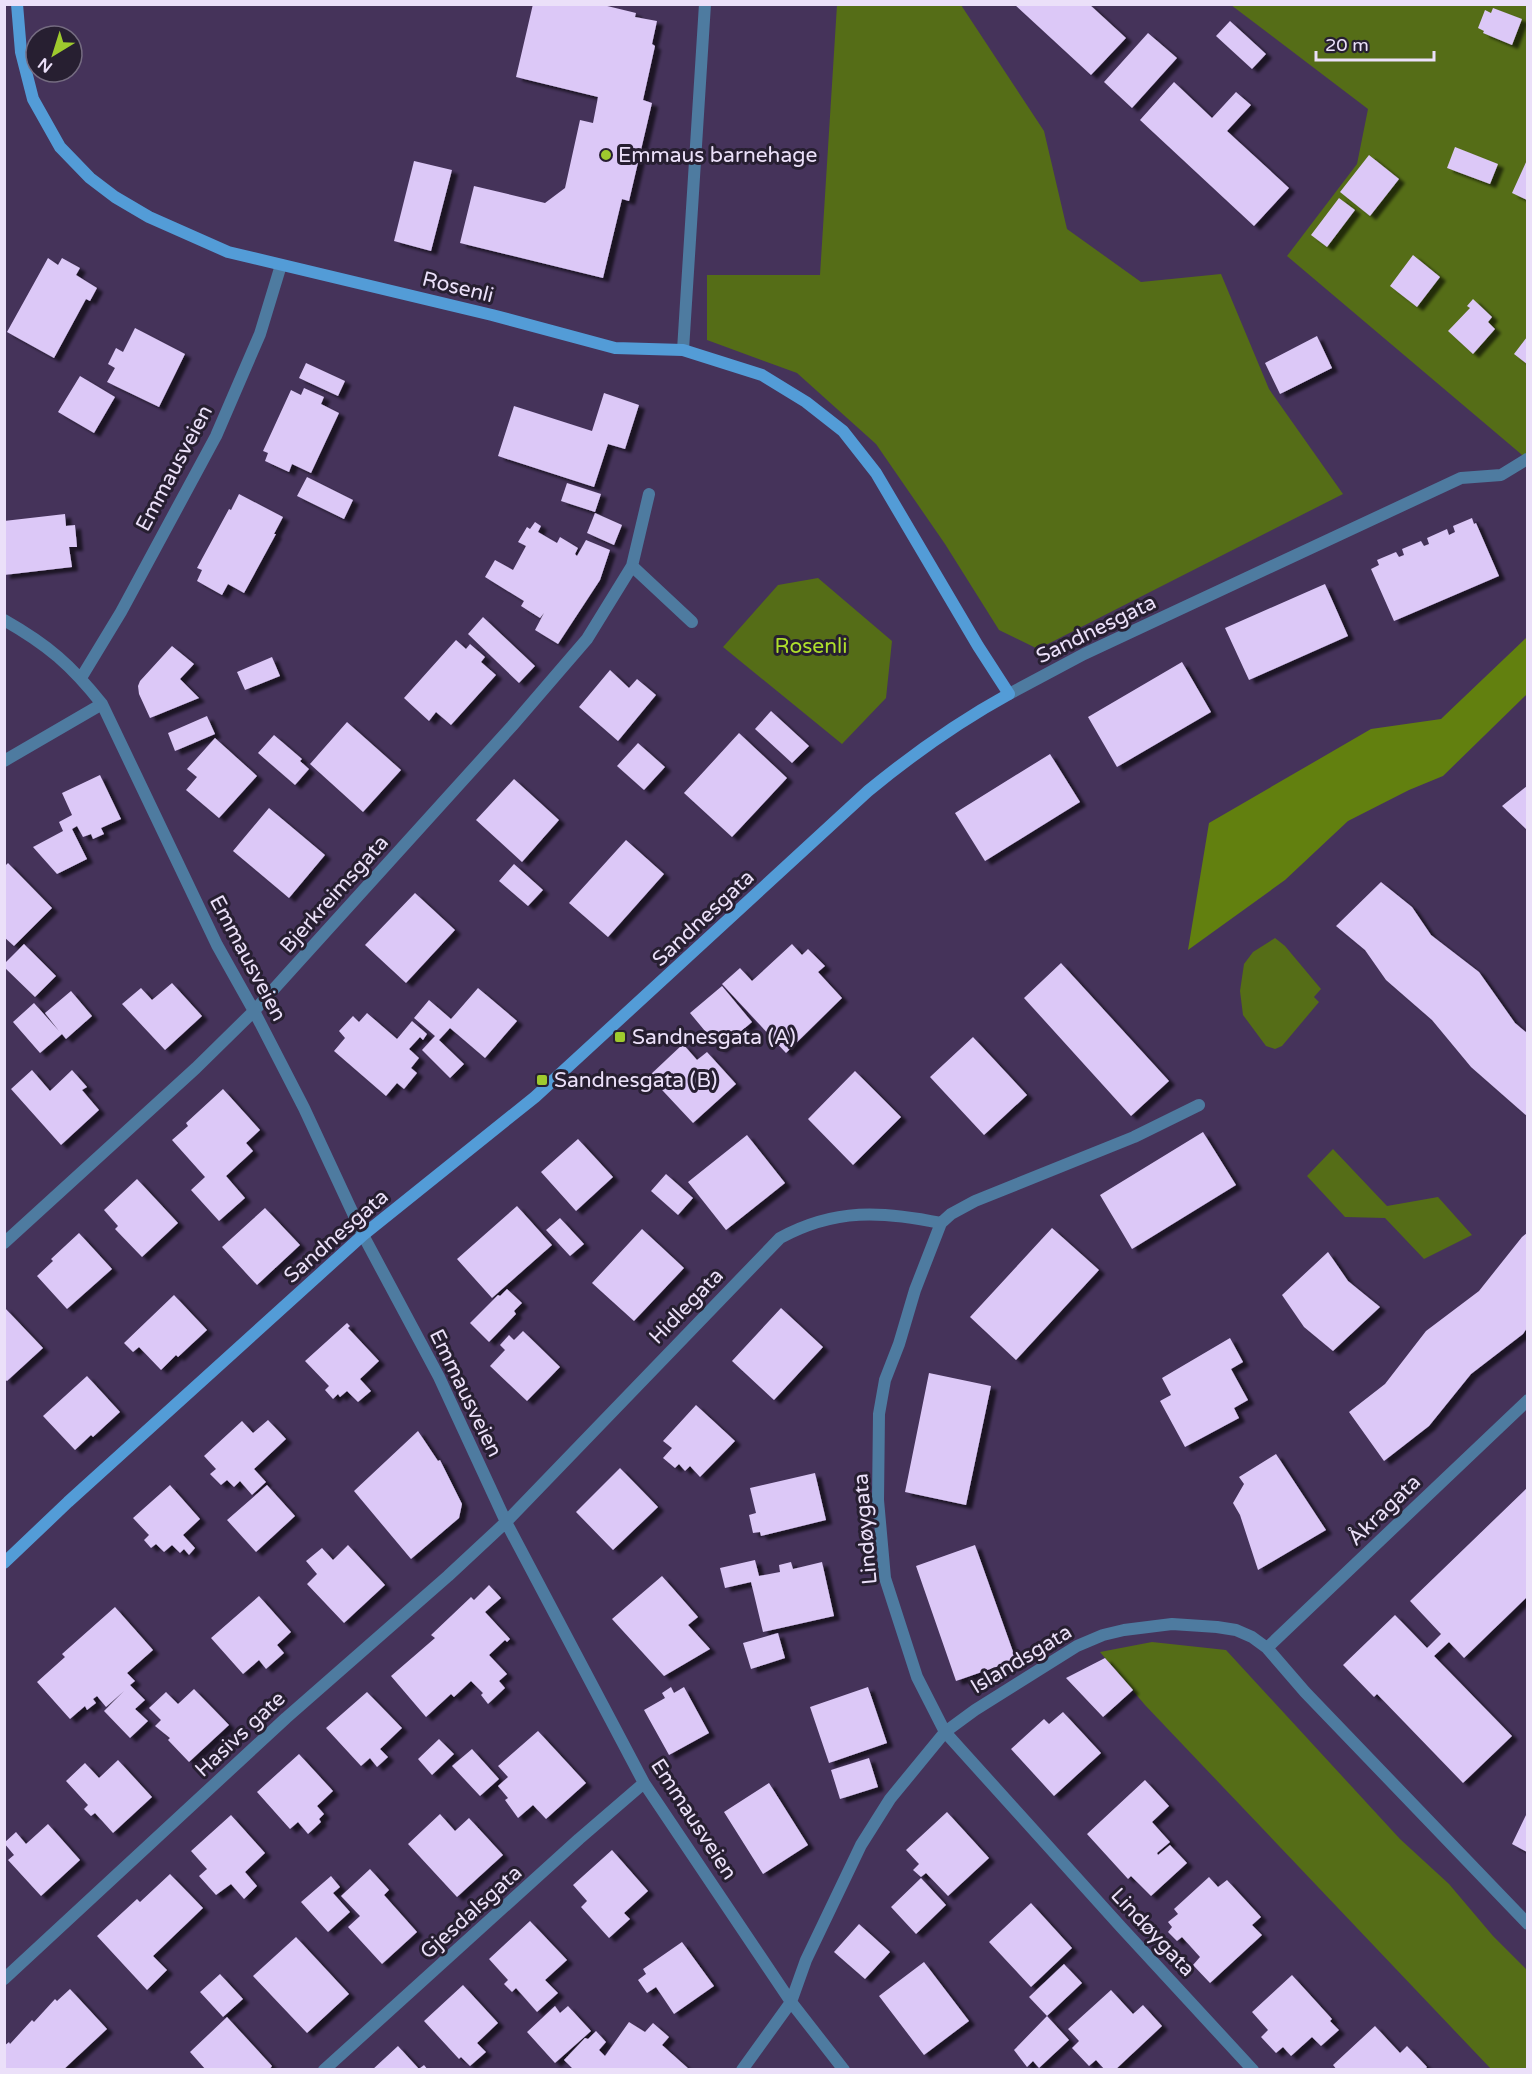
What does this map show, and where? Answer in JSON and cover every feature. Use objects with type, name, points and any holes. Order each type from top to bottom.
[{"type":"street","name":"Rosenli","points":[[17,4],[21,52],[33,99],[60,147],[90,178],[132,207],[181,233],[228,252],[481,312],[615,348],[683,350],[762,375],[806,402],[843,432],[876,473],[978,646],[1009,694]]},
{"type":"street","points":[[683,350],[705,4]]},
{"type":"street","name":"Emmausveien","points":[[81,678],[116,621],[216,436],[260,334],[281,265]]},
{"type":"street","name":"Sandnesgata","points":[[4,1563],[68,1502],[363,1235],[535,1097],[877,784],[912,755],[974,713],[1084,654],[1461,478],[1501,476],[1527,459]]},
{"type":"street","name":"Bjerkreimsgata","points":[[4,1243],[196,1068],[254,1011],[505,735],[587,639],[632,566],[649,494]]},
{"type":"street","points":[[632,566],[692,622]]},
{"type":"street","name":"Emmausveien","points":[[4,620],[56,653],[81,678],[102,704],[212,936],[304,1107],[363,1235],[439,1377],[506,1522],[644,1783],[790,2002],[844,2070]]},
{"type":"street","points":[[4,761],[102,704]]},
{"type":"street","points":[[940,1223],[975,1201],[1114,1145],[1200,1105]]},
{"type":"street","name":"Hidlegata","points":[[506,1522],[780,1238],[803,1226],[827,1218],[878,1213],[940,1223]]},
{"type":"street","name":"Lindøygata","points":[[940,1223],[885,1380],[879,1414],[878,1500],[885,1578],[917,1677],[945,1732],[1253,2070]]},
{"type":"street","name":"Åkragata","points":[[1267,1648],[1527,1400]]},
{"type":"street","name":"Hasivs gate","points":[[4,1979],[286,1718],[506,1522]]},
{"type":"street","name":"Islandsgata","points":[[742,2070],[790,2002],[806,1960],[861,1845],[890,1798],[945,1732],[1077,1646],[1103,1635],[1124,1630],[1172,1624],[1202,1625],[1236,1630],[1252,1637],[1267,1648],[1313,1701],[1527,1923]]},
{"type":"street","name":"Gjesdalsgata","points":[[324,2070],[644,1783]]},
{"type":"green space","points":[[837,5],[961,5],[1044,131],[1067,229],[1141,282],[1221,274],[1269,389],[1343,494],[1038,649],[999,630],[945,544],[876,444],[797,373],[707,340],[707,275],[820,275]]},
{"type":"green space","points":[[1231,5],[1527,5],[1527,459],[1287,256],[1357,164],[1368,109]]},
{"type":"green space","name":"Rosenli","points":[[818,578],[892,641],[886,698],[842,744],[723,647],[778,585]]},
{"type":"green space","points":[[1527,625],[1527,694],[1443,776],[1409,790],[1348,821],[1285,880],[1188,950],[1209,823],[1371,729],[1441,719],[1526,638]]},
{"type":"green space","points":[[1275,938],[1285,946],[1321,989],[1314,997],[1319,1002],[1282,1046],[1275,1049],[1266,1046],[1243,1015],[1240,991],[1244,964],[1253,952]]},
{"type":"green space","points":[[1333,1149],[1387,1206],[1438,1197],[1472,1235],[1424,1259],[1385,1218],[1345,1217],[1307,1176]]},
{"type":"green space","points":[[1152,1642],[1226,1650],[1400,1839],[1449,1884],[1493,1936],[1527,1970],[1527,2069],[1491,2069],[1145,1705],[1100,1652]]},
{"type":"building","name":"Emmaus barnehage","points":[[533,4],[599,4],[636,13],[635,17],[657,21],[652,44],[655,46],[643,100],[652,103],[629,201],[622,199],[603,278],[460,243],[474,186],[545,203],[565,188],[580,120],[593,123],[598,97],[516,77]]},
{"type":"building","points":[[1014,4],[1089,4],[1126,38],[1091,75]]},
{"type":"building","points":[[1493,8],[1522,19],[1512,45],[1483,33],[1484,31],[1478,28],[1485,10],[1491,13]]},
{"type":"building","points":[[1230,21],[1266,54],[1252,69],[1216,36]]},
{"type":"building","points":[[1148,33],[1177,58],[1132,108],[1104,82]]},
{"type":"building","points":[[1174,82],[1212,118],[1236,92],[1251,105],[1227,131],[1289,188],[1254,226],[1140,120]]},
{"type":"building","points":[[1455,147],[1498,164],[1490,184],[1447,168]]},
{"type":"building","points":[[1369,155],[1399,179],[1370,216],[1340,192]]},
{"type":"building","points":[[1527,160],[1527,200],[1512,193]]},
{"type":"building","points":[[414,161],[452,170],[431,251],[394,241]]},
{"type":"building","points":[[1339,198],[1355,210],[1327,247],[1311,235]]},
{"type":"building","points":[[1413,255],[1440,277],[1417,307],[1390,286]]},
{"type":"building","points":[[48,258],[58,265],[62,258],[80,268],[76,275],[97,288],[90,301],[86,299],[54,358],[7,332]]},
{"type":"building","points":[[1473,299],[1492,317],[1488,322],[1495,329],[1473,354],[1448,331],[1470,308],[1467,306]]},
{"type":"building","points":[[135,328],[185,354],[159,407],[107,382],[115,368],[108,364],[116,348],[123,352]]},
{"type":"building","points":[[1317,336],[1332,368],[1280,394],[1265,363]]},
{"type":"building","points":[[1527,337],[1527,364],[1514,354]]},
{"type":"building","points":[[306,363],[345,381],[338,396],[299,378]]},
{"type":"building","points":[[80,376],[115,397],[94,433],[58,412]]},
{"type":"building","points":[[304,388],[324,397],[321,404],[339,413],[311,473],[292,464],[289,472],[265,461],[268,453],[263,451],[291,390],[301,395]]},
{"type":"building","points":[[604,393],[639,405],[625,449],[608,444],[594,487],[498,456],[514,406],[592,431]]},
{"type":"building","points":[[307,477],[353,500],[344,519],[297,496]]},
{"type":"building","points":[[567,483],[601,494],[595,512],[561,501]]},
{"type":"building","points":[[239,494],[283,517],[244,593],[228,584],[222,595],[197,581],[202,570],[197,568]]},
{"type":"building","points":[[595,513],[622,525],[614,545],[587,533]]},
{"type":"building","points":[[65,514],[66,526],[75,525],[77,547],[69,547],[72,567],[4,575],[4,521]]},
{"type":"building","points":[[1472,518],[1499,576],[1394,621],[1371,569],[1379,565],[1377,560],[1396,552],[1399,557],[1404,555],[1402,549],[1421,541],[1424,546],[1429,544],[1427,538],[1447,529],[1449,535],[1455,532],[1453,526]]},
{"type":"building","points":[[535,522],[541,526],[538,532],[557,543],[560,537],[578,548],[575,554],[577,556],[586,540],[610,550],[600,580],[558,644],[535,630],[544,613],[540,618],[521,606],[524,601],[485,577],[495,560],[513,570],[526,546],[518,542],[527,527],[530,529]]},
{"type":"building","points":[[1325,584],[1348,636],[1249,680],[1225,628]]},
{"type":"building","points":[[483,617],[535,666],[519,683],[468,634]]},
{"type":"building","points":[[456,640],[466,649],[470,644],[485,657],[481,662],[496,675],[451,725],[436,712],[429,721],[404,698]]},
{"type":"building","points":[[172,646],[194,664],[180,679],[199,698],[150,718],[139,694],[138,686]]},
{"type":"building","points":[[272,657],[280,676],[245,690],[237,672]]},
{"type":"building","points":[[1182,662],[1211,712],[1117,767],[1088,717]]},
{"type":"building","points":[[610,670],[629,688],[637,679],[656,695],[618,741],[579,707]]},
{"type":"building","points":[[771,711],[809,746],[792,763],[755,729]]},
{"type":"building","points":[[207,716],[215,734],[175,751],[168,733]]},
{"type":"building","points":[[347,722],[401,770],[363,812],[310,764]]},
{"type":"building","points":[[739,733],[787,778],[732,837],[684,793]]},
{"type":"building","points":[[274,735],[302,759],[300,761],[309,769],[295,785],[258,753]]},
{"type":"building","points":[[215,738],[257,776],[219,818],[186,790],[197,777],[187,769]]},
{"type":"building","points":[[638,743],[665,767],[644,790],[617,766]]},
{"type":"building","points":[[1050,754],[1080,802],[985,861],[955,813]]},
{"type":"building","points":[[100,775],[121,819],[101,828],[104,834],[93,839],[91,834],[83,837],[77,826],[72,829],[87,859],[57,874],[33,847],[63,831],[59,822],[72,815],[62,793]]},
{"type":"building","points":[[514,779],[559,820],[522,862],[476,820]]},
{"type":"building","points":[[1527,786],[1527,830],[1502,806]]},
{"type":"building","points":[[269,808],[325,855],[289,898],[233,851]]},
{"type":"building","points":[[626,840],[664,874],[608,937],[569,903]]},
{"type":"building","points":[[8,863],[52,908],[14,946],[4,937],[4,867]]},
{"type":"building","points":[[514,864],[543,890],[528,906],[499,881]]},
{"type":"building","points":[[1381,882],[1412,907],[1431,935],[1479,972],[1515,1023],[1527,1033],[1527,1116],[1471,1067],[1432,1020],[1386,980],[1365,950],[1336,926]]},
{"type":"building","points":[[415,893],[455,930],[406,983],[365,945]]},
{"type":"building","points":[[24,944],[56,976],[35,997],[4,967],[4,964]]},
{"type":"building","points":[[792,944],[802,955],[808,949],[825,966],[818,972],[842,998],[786,1053],[722,984],[740,968],[752,981]]},
{"type":"building","points":[[1061,963],[1169,1081],[1131,1116],[1024,998]]},
{"type":"building","points":[[172,983],[202,1016],[165,1050],[122,1004],[141,988],[152,1000]]},
{"type":"building","points":[[722,986],[752,1022],[720,1049],[690,1013]]},
{"type":"building","points":[[478,988],[517,1021],[485,1058],[450,1028],[439,1040],[464,1064],[450,1078],[422,1050],[435,1036],[414,1018],[429,1000],[451,1019]]},
{"type":"building","points":[[71,991],[92,1016],[66,1039],[62,1034],[40,1053],[13,1022],[34,1003],[59,1031],[45,1013]]},
{"type":"building","points":[[367,1013],[397,1039],[412,1021],[427,1034],[423,1040],[420,1037],[409,1049],[419,1058],[411,1068],[417,1073],[404,1089],[397,1083],[386,1096],[334,1051],[345,1038],[339,1031],[353,1016],[359,1022]]},
{"type":"building","points":[[973,1037],[1027,1095],[984,1135],[930,1077]]},
{"type":"building","points":[[683,1044],[697,1060],[707,1052],[736,1084],[693,1123],[649,1076]]},
{"type":"building","points":[[32,1070],[50,1091],[72,1070],[87,1087],[82,1090],[99,1110],[61,1145],[11,1089]]},
{"type":"building","points":[[855,1071],[901,1117],[853,1165],[808,1119]]},
{"type":"building","points":[[223,1089],[260,1130],[246,1143],[253,1151],[226,1176],[245,1198],[219,1221],[191,1190],[205,1177],[172,1140],[188,1126],[186,1123]]},
{"type":"building","points":[[1203,1132],[1236,1185],[1132,1249],[1100,1195]]},
{"type":"building","points":[[747,1135],[785,1183],[726,1230],[688,1182]]},
{"type":"building","points":[[578,1139],[613,1177],[576,1211],[541,1172]]},
{"type":"building","points":[[666,1174],[693,1198],[678,1215],[651,1191]]},
{"type":"building","points":[[137,1179],[178,1223],[142,1257],[115,1229],[118,1226],[104,1210]]},
{"type":"building","points":[[517,1206],[552,1245],[492,1298],[457,1259]]},
{"type":"building","points":[[265,1208],[300,1245],[257,1285],[222,1247]]},
{"type":"building","points":[[560,1218],[584,1244],[570,1256],[546,1230]]},
{"type":"building","points":[[1052,1228],[1099,1270],[1016,1360],[970,1317]]},
{"type":"building","points":[[642,1229],[684,1268],[634,1321],[592,1283]]},
{"type":"building","points":[[79,1233],[112,1269],[67,1309],[37,1276],[53,1261],[51,1259]]},
{"type":"building","points":[[1527,1233],[1527,1328],[1523,1334],[1471,1374],[1429,1426],[1384,1461],[1349,1412],[1385,1384],[1426,1331],[1479,1291]]},
{"type":"building","points":[[1328,1252],[1348,1281],[1380,1307],[1333,1351],[1304,1327],[1282,1295]]},
{"type":"building","points":[[507,1289],[522,1303],[514,1311],[516,1314],[489,1342],[470,1323]]},
{"type":"building","points":[[174,1295],[207,1330],[161,1370],[139,1347],[133,1352],[124,1343]]},
{"type":"building","points":[[4,1307],[43,1348],[7,1381],[4,1379]]},
{"type":"building","points":[[781,1308],[823,1347],[774,1400],[732,1361]]},
{"type":"building","points":[[347,1323],[350,1326],[348,1328],[379,1361],[360,1379],[371,1391],[358,1402],[347,1391],[340,1397],[338,1394],[333,1399],[325,1390],[329,1386],[305,1361]]},
{"type":"building","points":[[523,1331],[560,1367],[527,1401],[490,1366],[505,1350],[500,1345],[509,1335],[514,1340]]},
{"type":"building","points":[[1230,1338],[1243,1362],[1231,1369],[1248,1400],[1234,1408],[1239,1418],[1185,1447],[1160,1401],[1171,1395],[1162,1378]]},
{"type":"building","points":[[929,1373],[991,1386],[966,1505],[905,1492]]},
{"type":"building","points":[[87,1376],[120,1412],[75,1450],[43,1416]]},
{"type":"building","points":[[696,1405],[735,1441],[700,1477],[690,1466],[685,1471],[679,1464],[675,1468],[663,1458],[672,1448],[663,1441]]},
{"type":"building","points":[[268,1420],[286,1439],[254,1469],[266,1482],[252,1495],[240,1481],[234,1487],[227,1480],[221,1485],[210,1474],[216,1469],[204,1456],[242,1421],[253,1433]]},
{"type":"building","points":[[418,1431],[438,1461],[440,1460],[462,1504],[459,1518],[411,1559],[354,1491]]},
{"type":"building","points":[[1276,1454],[1326,1530],[1258,1570],[1240,1515],[1233,1503],[1244,1484],[1239,1477]]},
{"type":"building","points":[[620,1468],[658,1507],[613,1550],[576,1512]]},
{"type":"building","points":[[815,1473],[826,1520],[761,1536],[760,1532],[753,1533],[749,1515],[756,1513],[750,1488]]},
{"type":"building","points":[[170,1485],[200,1519],[183,1535],[195,1548],[189,1555],[184,1549],[180,1553],[172,1545],[164,1552],[156,1544],[151,1548],[144,1540],[149,1535],[133,1518]]},
{"type":"building","points":[[267,1485],[295,1516],[256,1552],[227,1520]]},
{"type":"building","points":[[1527,1488],[1527,1597],[1464,1658],[1449,1642],[1434,1656],[1512,1736],[1463,1783],[1377,1694],[1374,1697],[1343,1665],[1395,1615],[1427,1648],[1441,1634],[1410,1601]]},
{"type":"building","points":[[348,1545],[385,1585],[344,1623],[307,1584],[317,1574],[306,1561],[322,1548],[333,1560]]},
{"type":"building","points":[[975,1545],[1016,1660],[956,1681],[916,1566]]},
{"type":"building","points":[[755,1560],[759,1576],[780,1572],[779,1565],[791,1562],[793,1569],[822,1562],[834,1616],[763,1632],[751,1582],[725,1588],[720,1568]]},
{"type":"building","points":[[662,1576],[698,1617],[688,1625],[710,1649],[664,1676],[612,1619]]},
{"type":"building","points":[[489,1585],[501,1598],[485,1612],[510,1639],[507,1642],[505,1640],[489,1655],[507,1674],[499,1681],[505,1688],[488,1704],[481,1695],[483,1693],[471,1681],[454,1697],[451,1694],[426,1717],[391,1676],[435,1638],[431,1635],[471,1597],[474,1600]]},
{"type":"building","points":[[259,1596],[291,1632],[277,1645],[284,1653],[266,1669],[259,1660],[243,1674],[211,1638]]},
{"type":"building","points":[[115,1607],[153,1650],[127,1673],[135,1681],[130,1685],[145,1700],[135,1709],[148,1721],[130,1738],[104,1711],[124,1691],[106,1707],[97,1696],[93,1699],[96,1703],[87,1710],[85,1706],[70,1719],[37,1682],[65,1657],[62,1654]]},
{"type":"building","points":[[778,1633],[785,1658],[751,1669],[743,1643]]},
{"type":"building","points":[[1105,1658],[1133,1690],[1103,1717],[1066,1678]]},
{"type":"building","points":[[671,1687],[674,1693],[684,1687],[709,1733],[669,1755],[644,1710],[665,1698],[662,1693]]},
{"type":"building","points":[[868,1687],[887,1743],[829,1763],[810,1707]]},
{"type":"building","points":[[194,1689],[229,1725],[189,1762],[168,1740],[170,1738],[155,1726],[161,1720],[149,1708],[166,1692],[178,1704]]},
{"type":"building","points":[[367,1692],[402,1728],[380,1749],[388,1757],[377,1767],[370,1758],[361,1766],[326,1728]]},
{"type":"building","points":[[1063,1712],[1101,1753],[1054,1796],[1011,1749],[1044,1719],[1049,1724]]},
{"type":"building","points":[[538,1731],[586,1783],[546,1819],[533,1805],[518,1818],[505,1800],[508,1798],[498,1786],[508,1777],[498,1766]]},
{"type":"building","points":[[439,1739],[454,1754],[432,1775],[418,1759]]},
{"type":"building","points":[[472,1749],[499,1779],[480,1796],[452,1766]]},
{"type":"building","points":[[299,1754],[333,1791],[317,1806],[324,1814],[319,1819],[321,1822],[308,1834],[298,1822],[290,1829],[257,1792]]},
{"type":"building","points":[[869,1758],[878,1787],[840,1799],[831,1770]]},
{"type":"building","points":[[118,1760],[152,1797],[113,1833],[95,1813],[91,1816],[84,1809],[88,1805],[66,1781],[85,1763],[99,1778]]},
{"type":"building","points":[[1145,1780],[1169,1806],[1152,1822],[1170,1842],[1157,1853],[1158,1855],[1170,1845],[1187,1863],[1151,1896],[1131,1876],[1128,1879],[1087,1834]]},
{"type":"building","points":[[769,1783],[808,1845],[763,1874],[724,1812]]},
{"type":"building","points":[[947,1812],[989,1858],[948,1896],[926,1873],[921,1877],[913,1870],[919,1864],[906,1850]]},
{"type":"building","points":[[1527,1813],[1527,1852],[1512,1844]]},
{"type":"building","points":[[440,1814],[455,1831],[469,1818],[503,1855],[457,1897],[408,1844]]},
{"type":"building","points":[[231,1815],[265,1853],[245,1872],[257,1886],[244,1899],[231,1884],[216,1895],[199,1876],[207,1869],[191,1851]]},
{"type":"building","points":[[48,1824],[80,1860],[41,1896],[8,1860],[14,1855],[4,1843],[16,1832],[26,1844]]},
{"type":"building","points":[[612,1850],[648,1891],[624,1913],[630,1919],[609,1938],[581,1907],[587,1901],[573,1885]]},
{"type":"building","points":[[370,1869],[389,1890],[384,1895],[417,1932],[382,1964],[348,1927],[360,1916],[341,1896]]},
{"type":"building","points":[[170,1874],[203,1908],[153,1956],[167,1970],[147,1990],[97,1936],[137,1899],[140,1902]]},
{"type":"building","points":[[331,1876],[340,1887],[333,1893],[350,1912],[328,1932],[301,1902]]},
{"type":"building","points":[[1209,1877],[1218,1887],[1227,1880],[1261,1917],[1252,1925],[1262,1935],[1210,1983],[1193,1965],[1200,1957],[1182,1937],[1177,1941],[1168,1932],[1172,1927],[1168,1922],[1178,1914],[1174,1909]]},
{"type":"building","points":[[921,1878],[946,1905],[916,1934],[891,1907]]},
{"type":"building","points":[[1031,1903],[1072,1948],[1031,1987],[989,1942]]},
{"type":"building","points":[[530,1921],[567,1960],[545,1980],[558,1993],[537,2012],[516,1988],[512,1992],[504,1984],[508,1980],[489,1959]]},
{"type":"building","points":[[859,1924],[890,1952],[865,1979],[834,1952]]},
{"type":"building","points":[[296,1937],[349,1994],[307,2033],[253,1976]]},
{"type":"building","points":[[682,1942],[714,1986],[674,2014],[656,1987],[647,1993],[638,1980],[646,1974],[643,1969]]},
{"type":"building","points":[[924,1962],[969,2021],[924,2055],[879,1996]]},
{"type":"building","points":[[1064,1964],[1082,1983],[1047,2016],[1029,1997]]},
{"type":"building","points":[[220,1974],[243,1999],[223,2017],[200,1992]]},
{"type":"building","points":[[1292,1975],[1332,2019],[1330,2021],[1339,2030],[1321,2046],[1312,2037],[1291,2056],[1283,2047],[1276,2053],[1261,2037],[1268,2030],[1252,2012]]},
{"type":"building","points":[[463,1985],[498,2023],[477,2043],[486,2052],[470,2066],[461,2057],[459,2059],[424,2021]]},
{"type":"building","points":[[70,1989],[107,2029],[63,2070],[4,2070],[4,2046],[9,2042],[10,2044],[32,2020],[34,2022],[55,1999],[57,2001]]},
{"type":"building","points":[[1111,1990],[1133,2014],[1143,2005],[1162,2026],[1115,2070],[1105,2070],[1096,2060],[1089,2066],[1072,2048],[1079,2041],[1068,2029]]},
{"type":"building","points":[[555,2006],[560,2013],[568,2006],[591,2031],[555,2063],[527,2032]]},
{"type":"building","points":[[1047,2016],[1069,2040],[1039,2068],[1033,2061],[1027,2067],[1014,2050]]},
{"type":"building","points":[[227,2017],[272,2066],[269,2070],[206,2070],[190,2052]]},
{"type":"building","points":[[629,2022],[645,2032],[653,2023],[669,2037],[662,2045],[690,2070],[615,2070],[612,2068],[610,2070],[574,2070],[564,2060],[585,2038],[588,2039],[596,2031],[606,2042],[599,2050],[605,2056]]},
{"type":"building","points":[[1375,2026],[1400,2053],[1407,2046],[1427,2067],[1424,2070],[1337,2070],[1333,2065]]},
{"type":"building","points":[[398,2046],[419,2069],[424,2065],[428,2070],[372,2070]]},
{"type":"place","name":"Emmaus barnehage","points":[[606,155]]},
{"type":"place","name":"Sandnesgata (A)","points":[[620,1037]]},
{"type":"place","name":"Sandnesgata (B)","points":[[542,1080]]}]
